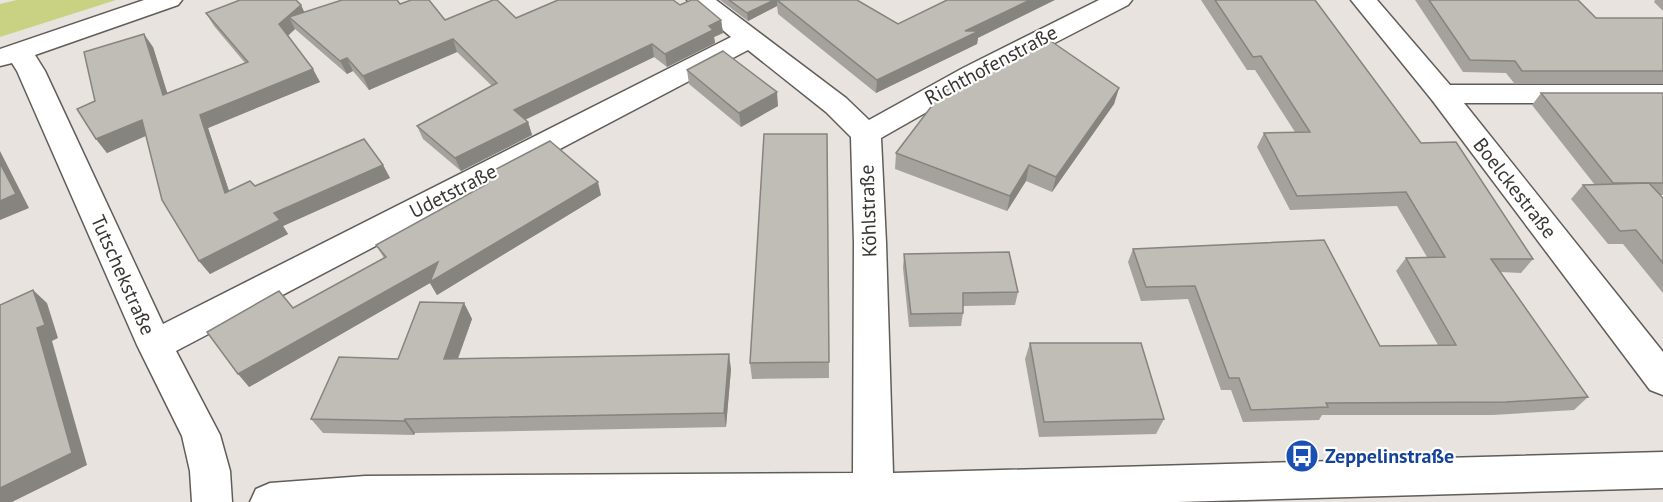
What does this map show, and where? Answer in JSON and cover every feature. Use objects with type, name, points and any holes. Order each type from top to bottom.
[{"type":"street","points":[[10,55],[170,0]]},
{"type":"street","points":[[700,0],[836,105],[866,134]]},
{"type":"street","name":"Richthofenstraße","points":[[866,134],[982,69],[1119,0]]},
{"type":"street","name":"Boelckestraße","points":[[1364,0],[1442,94],[1663,379]]},
{"type":"street","name":"Udetstraße","points":[[155,345],[750,38]]},
{"type":"street","name":"Tutschekstraße","points":[[10,55],[31,71],[155,345],[201,435],[210,471],[212,502]]},
{"type":"street","points":[[1442,94],[1663,94]]},
{"type":"street","name":"Köhlstraße","points":[[866,134],[870,243],[873,497]]},
{"type":"street","points":[[270,502],[365,495],[873,497],[1663,470]]},
{"type":"green space","points":[[17,0],[116,0],[0,37],[0,4]]},
{"type":"building","points":[[240,0],[296,0],[301,5],[279,24],[313,69],[200,115],[225,193],[250,181],[255,186],[364,139],[383,165],[274,213],[280,220],[199,261],[162,200],[142,120],[96,139],[77,109],[95,101],[84,52],[144,34],[163,95],[248,62],[206,13]]},
{"type":"building","points":[[342,0],[397,0],[400,4],[411,0],[429,0],[445,20],[493,0],[497,0],[516,18],[558,0],[673,0],[680,5],[697,0],[721,20],[709,26],[713,30],[665,54],[652,44],[514,110],[528,122],[455,158],[417,126],[497,83],[453,39],[363,76],[347,58],[340,61],[289,17]]},
{"type":"building","points":[[729,0],[774,0],[747,13]]},
{"type":"building","points":[[777,0],[857,0],[898,24],[947,0],[1030,0],[965,31],[979,31],[877,80]]},
{"type":"building","points":[[1215,0],[1315,0],[1421,143],[1456,142],[1533,259],[1491,259],[1588,397],[1506,402],[1326,403],[1328,407],[1251,410],[1239,378],[1229,378],[1195,286],[1146,287],[1133,249],[1324,240],[1380,346],[1456,345],[1406,258],[1445,257],[1406,192],[1297,196],[1264,133],[1310,132],[1261,56],[1253,57]]},
{"type":"building","points":[[1429,0],[1578,0],[1596,18],[1663,18],[1663,71],[1522,71],[1515,61],[1470,60]]},
{"type":"building","points":[[1045,37],[1119,88],[1056,177],[1029,165],[1010,196],[896,153],[943,91]]},
{"type":"building","points":[[723,51],[777,92],[739,113],[687,70]]},
{"type":"building","points":[[1541,93],[1663,93],[1663,183],[1613,183]]},
{"type":"building","points":[[764,134],[827,134],[829,362],[750,363]]},
{"type":"building","points":[[550,141],[598,182],[430,282],[438,262],[238,374],[207,332],[279,291],[293,308],[386,257],[376,245],[487,184],[479,178]]},
{"type":"building","points":[[0,163],[16,194],[0,201]]},
{"type":"building","points":[[1649,183],[1663,198],[1663,263],[1636,230],[1620,231],[1583,185]]},
{"type":"building","points":[[1009,252],[1018,292],[963,293],[963,313],[911,314],[904,254]]},
{"type":"building","points":[[33,290],[45,325],[37,328],[72,453],[0,488],[0,305]]},
{"type":"building","points":[[420,302],[464,303],[444,359],[729,354],[724,413],[405,419],[404,421],[311,419],[339,357],[398,359]]},
{"type":"building","points":[[1030,343],[1141,343],[1164,419],[1044,422]]},
{"type":"place","name":"Zeppelinstraße","points":[[1302,456]]}]
